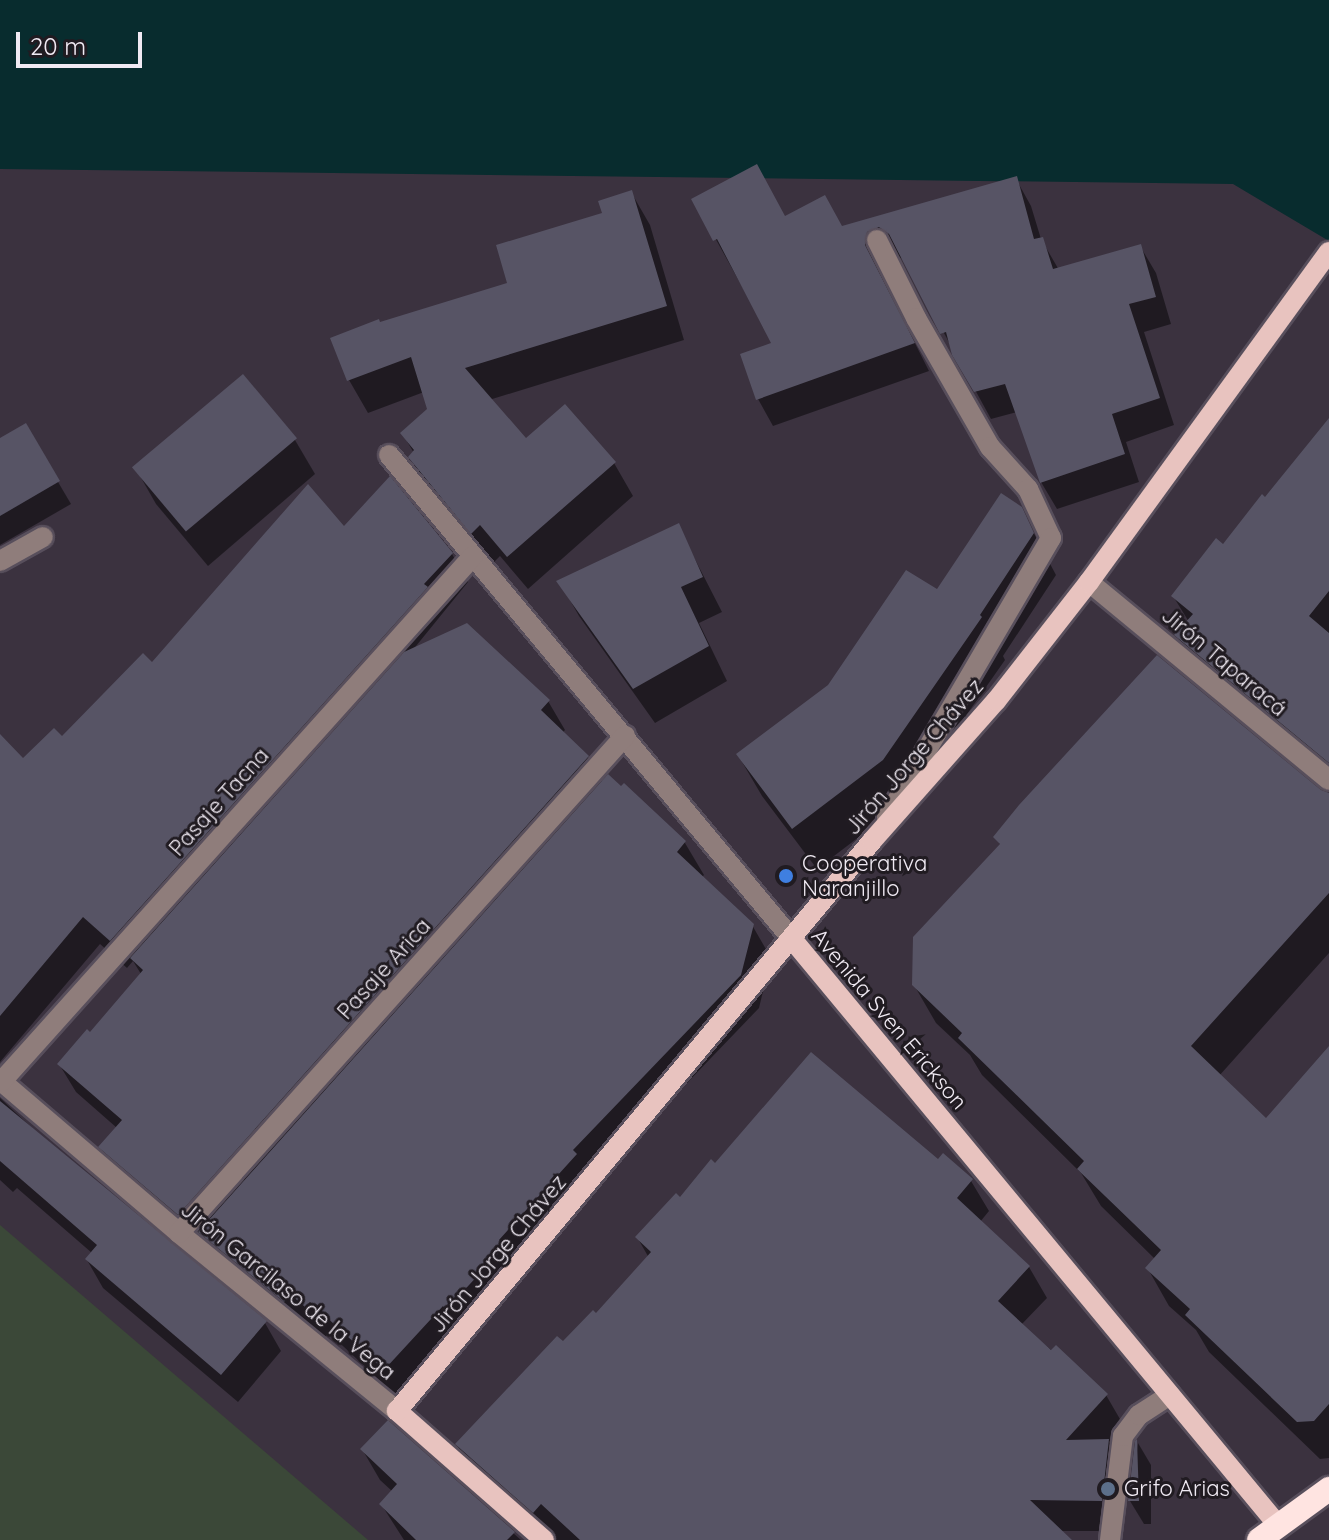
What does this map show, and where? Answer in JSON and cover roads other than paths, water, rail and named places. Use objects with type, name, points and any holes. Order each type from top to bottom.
[{"type":"highway","points":[[1276,1535],[1329,1489]]},
{"type":"main road","name":"Jirón Jorge Chávez","points":[[397,1411],[872,841],[996,701],[1089,582],[1329,252]]},
{"type":"main road","name":"Avenida Sven Erickson","points":[[792,939],[1170,1395],[1276,1535]]},
{"type":"main road","name":"Jirón Garcilaso de la Vega","points":[[397,1411],[544,1540]]},
{"type":"street","points":[[872,841],[1051,538],[1028,489],[990,447],[916,318],[877,240]]},
{"type":"street","name":"Avenida Sven Erickson","points":[[389,455],[792,939]]},
{"type":"street","points":[[0,561],[43,537]]},
{"type":"street","name":"Pasaje Tacna","points":[[1,1080],[473,556]]},
{"type":"street","name":"Jirón Taparacá","points":[[1089,582],[1329,780]]},
{"type":"street","name":"Pasaje Arica","points":[[179,1233],[625,736]]},
{"type":"street","name":"Jirón Garcilaso de la Vega","points":[[1,1080],[179,1233],[397,1411]]},
{"type":"street","points":[[1110,1540],[1123,1436],[1139,1415],[1170,1395]]},
{"type":"place","name":"Cooperativa Naranjillo","points":[[786,876]]},
{"type":"place","name":"Grifo Arias","points":[[1108,1489]]}]
